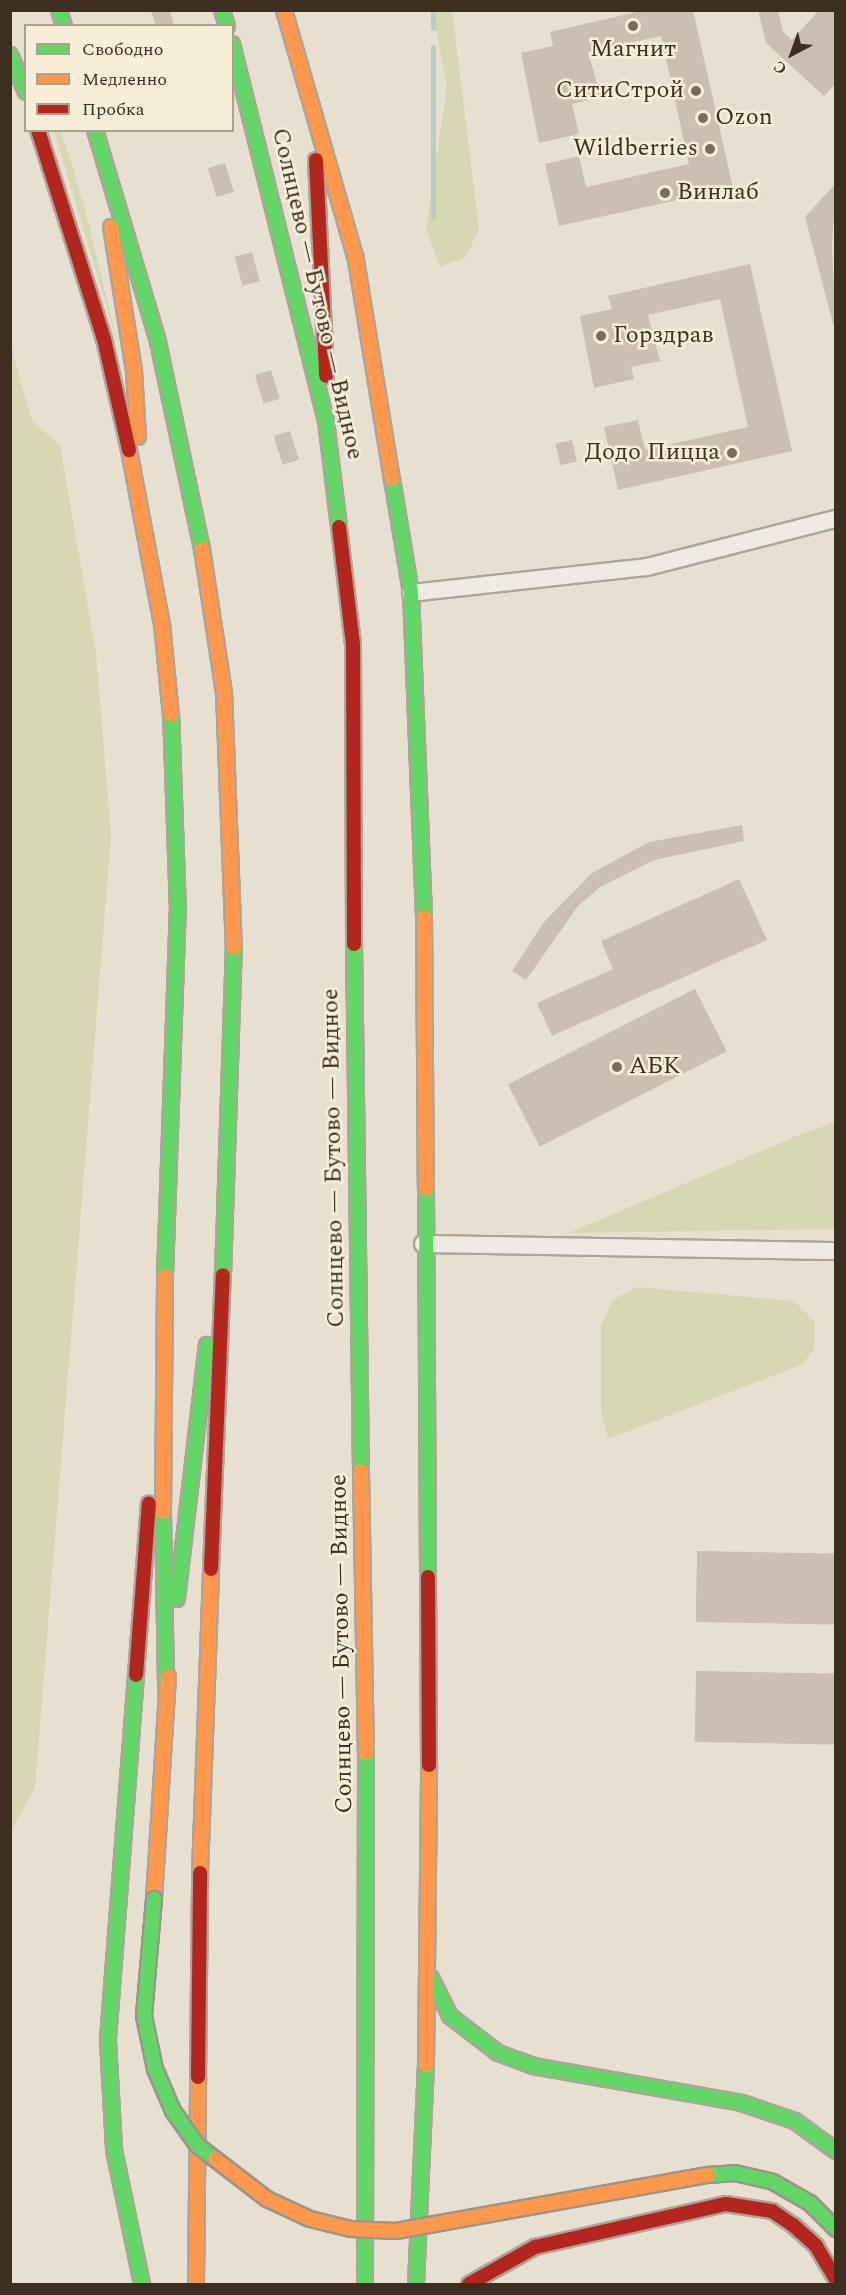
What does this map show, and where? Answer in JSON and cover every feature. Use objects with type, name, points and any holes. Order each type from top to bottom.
[{"type":"main road","points":[[284,10],[356,260],[411,593],[424,852],[423,1244],[430,1977],[416,2284]]},
{"type":"main road","name":"Солнцево — Бутово — Видное","points":[[234,52],[326,421],[353,645],[353,1051],[369,1939],[365,2284]]},
{"type":"main road","points":[[10,55],[24,87]]},
{"type":"main road","points":[[312,113],[326,302],[326,421]]},
{"type":"main road","points":[[39,132],[104,339],[142,508],[162,624],[176,762],[178,912],[161,1375],[108,2041],[114,2150],[142,2284]]},
{"type":"main road","points":[[94,132],[134,371],[142,508]]},
{"type":"main road","points":[[95,132],[174,402],[224,692],[236,888],[229,1158],[200,1858],[196,2284]]},
{"type":"main road","points":[[229,1158],[166,1691],[154,1899],[144,2016],[155,2069],[173,2111],[197,2145],[267,2199],[310,2219],[351,2229],[396,2230],[701,2175],[735,2173],[773,2182],[810,2203],[836,2229]]},
{"type":"main road","points":[[161,1375],[166,1691]]},
{"type":"main road","points":[[430,1977],[450,2016],[498,2054],[533,2066],[742,2103],[795,2121],[836,2151]]},
{"type":"main road","points":[[469,2284],[535,2247],[726,2204],[772,2211],[793,2225],[816,2246],[836,2279]]},
{"type":"street","points":[[411,593],[647,567],[836,519]]},
{"type":"street","points":[[423,1244],[836,1251]]},
{"type":"green space","points":[[433,11],[452,11],[479,229],[466,257],[440,267],[426,229],[447,87]]},
{"type":"green space","points":[[54,132],[61,132],[84,205],[118,345]]},
{"type":"green space","points":[[10,343],[32,421],[60,445],[96,654],[111,835],[35,1788],[11,1831]]},
{"type":"green space","points":[[835,1122],[835,1229],[569,1233],[801,1134]]},
{"type":"green space","points":[[636,1287],[794,1301],[815,1322],[814,1350],[801,1365],[608,1439],[601,1411],[601,1326],[613,1300]]},
{"type":"building","points":[[151,10],[170,10],[174,24],[155,24]]},
{"type":"building","points":[[645,10],[693,10],[733,188],[559,226],[545,164],[579,156],[586,187],[689,164],[661,36],[588,52],[601,97],[572,104],[579,134],[539,143],[521,53],[553,46],[550,32]]},
{"type":"building","points":[[758,10],[778,10],[783,32],[792,40],[819,10],[836,10],[836,83],[824,96],[766,43]]},
{"type":"building","points":[[225,163],[234,192],[217,197],[208,168]]},
{"type":"building","points":[[836,183],[832,246],[836,335],[805,217]]},
{"type":"building","points":[[252,252],[260,281],[242,286],[235,257]]},
{"type":"building","points":[[750,264],[792,451],[618,490],[604,427],[638,420],[645,450],[748,427],[720,299],[648,315],[660,361],[631,367],[634,379],[594,388],[580,316],[612,309],[608,296]]},
{"type":"building","points":[[271,370],[280,399],[264,404],[255,375]]},
{"type":"building","points":[[290,431],[299,460],[283,465],[274,436]]},
{"type":"building","points":[[572,440],[577,461],[560,465],[555,444]]},
{"type":"building","points":[[742,825],[744,841],[654,860],[600,887],[578,906],[526,980],[512,971],[544,922],[592,873],[649,842]]},
{"type":"building","points":[[739,879],[767,940],[552,1036],[537,1003],[613,969],[601,941]]},
{"type":"building","name":"АБК","points":[[695,989],[727,1051],[540,1147],[508,1084]]},
{"type":"building","points":[[697,1551],[836,1553],[835,1624],[696,1622]]},
{"type":"building","points":[[696,1671],[836,1673],[835,1744],[695,1742]]},
{"type":"waterway","points":[[433,10],[433,28]]},
{"type":"waterway","points":[[433,47],[433,217]]},
{"type":"traffic: fast","points":[[59,10],[63,24]]},
{"type":"traffic: fast","points":[[222,10],[226,24]]},
{"type":"traffic: fast","points":[[234,52],[326,421],[339,527]]},
{"type":"traffic: fast","points":[[10,55],[24,87]]},
{"type":"traffic: fast","points":[[96,132],[158,342],[202,549]]},
{"type":"traffic: fast","points":[[392,479],[411,593],[424,917]]},
{"type":"traffic: fast","points":[[165,1276],[178,912],[171,715]]},
{"type":"traffic: fast","points":[[354,944],[361,1471]]},
{"type":"traffic: fast","points":[[223,1275],[234,948]]},
{"type":"traffic: fast","points":[[426,1189],[428,1577]]},
{"type":"traffic: fast","points":[[177,1599],[207,1345]]},
{"type":"traffic: fast","points":[[163,1512],[166,1691]]},
{"type":"traffic: fast","points":[[136,1675],[108,2041],[114,2150],[142,2284]]},
{"type":"traffic: fast","points":[[365,2284],[366,1753]]},
{"type":"traffic: fast","points":[[154,1899],[144,2016],[155,2069],[173,2111],[197,2145],[215,2159]]},
{"type":"traffic: fast","points":[[431,1978],[450,2016],[498,2053],[533,2066],[742,2103],[795,2121],[836,2151]]},
{"type":"traffic: fast","points":[[416,2284],[426,2065]]},
{"type":"traffic: fast","points":[[708,2175],[735,2173],[773,2182],[810,2203],[836,2229]]},
{"type":"traffic: slow","points":[[284,10],[356,260],[392,479]]},
{"type":"traffic: slow","points":[[111,227],[134,371],[138,437]]},
{"type":"traffic: slow","points":[[129,450],[162,624],[171,715]]},
{"type":"traffic: slow","points":[[202,549],[224,692],[234,948]]},
{"type":"traffic: slow","points":[[424,917],[426,1189]]},
{"type":"traffic: slow","points":[[163,1512],[165,1276]]},
{"type":"traffic: slow","points":[[361,1471],[366,1753]]},
{"type":"traffic: slow","points":[[200,1873],[211,1569]]},
{"type":"traffic: slow","points":[[154,1899],[168,1676]]},
{"type":"traffic: slow","points":[[426,2065],[429,1765]]},
{"type":"traffic: slow","points":[[196,2284],[198,2077]]},
{"type":"traffic: slow","points":[[215,2159],[267,2199],[310,2219],[351,2229],[396,2231],[708,2175]]},
{"type":"traffic: jam","points":[[39,132],[104,339],[129,450]]},
{"type":"traffic: jam","points":[[316,160],[326,376]]},
{"type":"traffic: jam","points":[[339,527],[353,645],[354,944]]},
{"type":"traffic: jam","points":[[211,1569],[223,1275]]},
{"type":"traffic: jam","points":[[136,1675],[149,1503]]},
{"type":"traffic: jam","points":[[428,1577],[429,1765]]},
{"type":"traffic: jam","points":[[198,2077],[200,1873]]},
{"type":"traffic: jam","points":[[469,2284],[535,2247],[726,2204],[772,2211],[793,2225],[816,2246],[836,2279]]},
{"type":"place","name":"Магнит","points":[[633,26]]},
{"type":"place","name":"СитиСтрой","points":[[696,91]]},
{"type":"place","name":"Ozon","points":[[703,118]]},
{"type":"place","name":"Wildberries","points":[[710,149]]},
{"type":"place","name":"Винлаб","points":[[665,193]]},
{"type":"place","name":"Горздрав","points":[[601,336]]},
{"type":"place","name":"Додо Пицца","points":[[732,453]]},
{"type":"place","name":"АБК","points":[[617,1067]]}]
